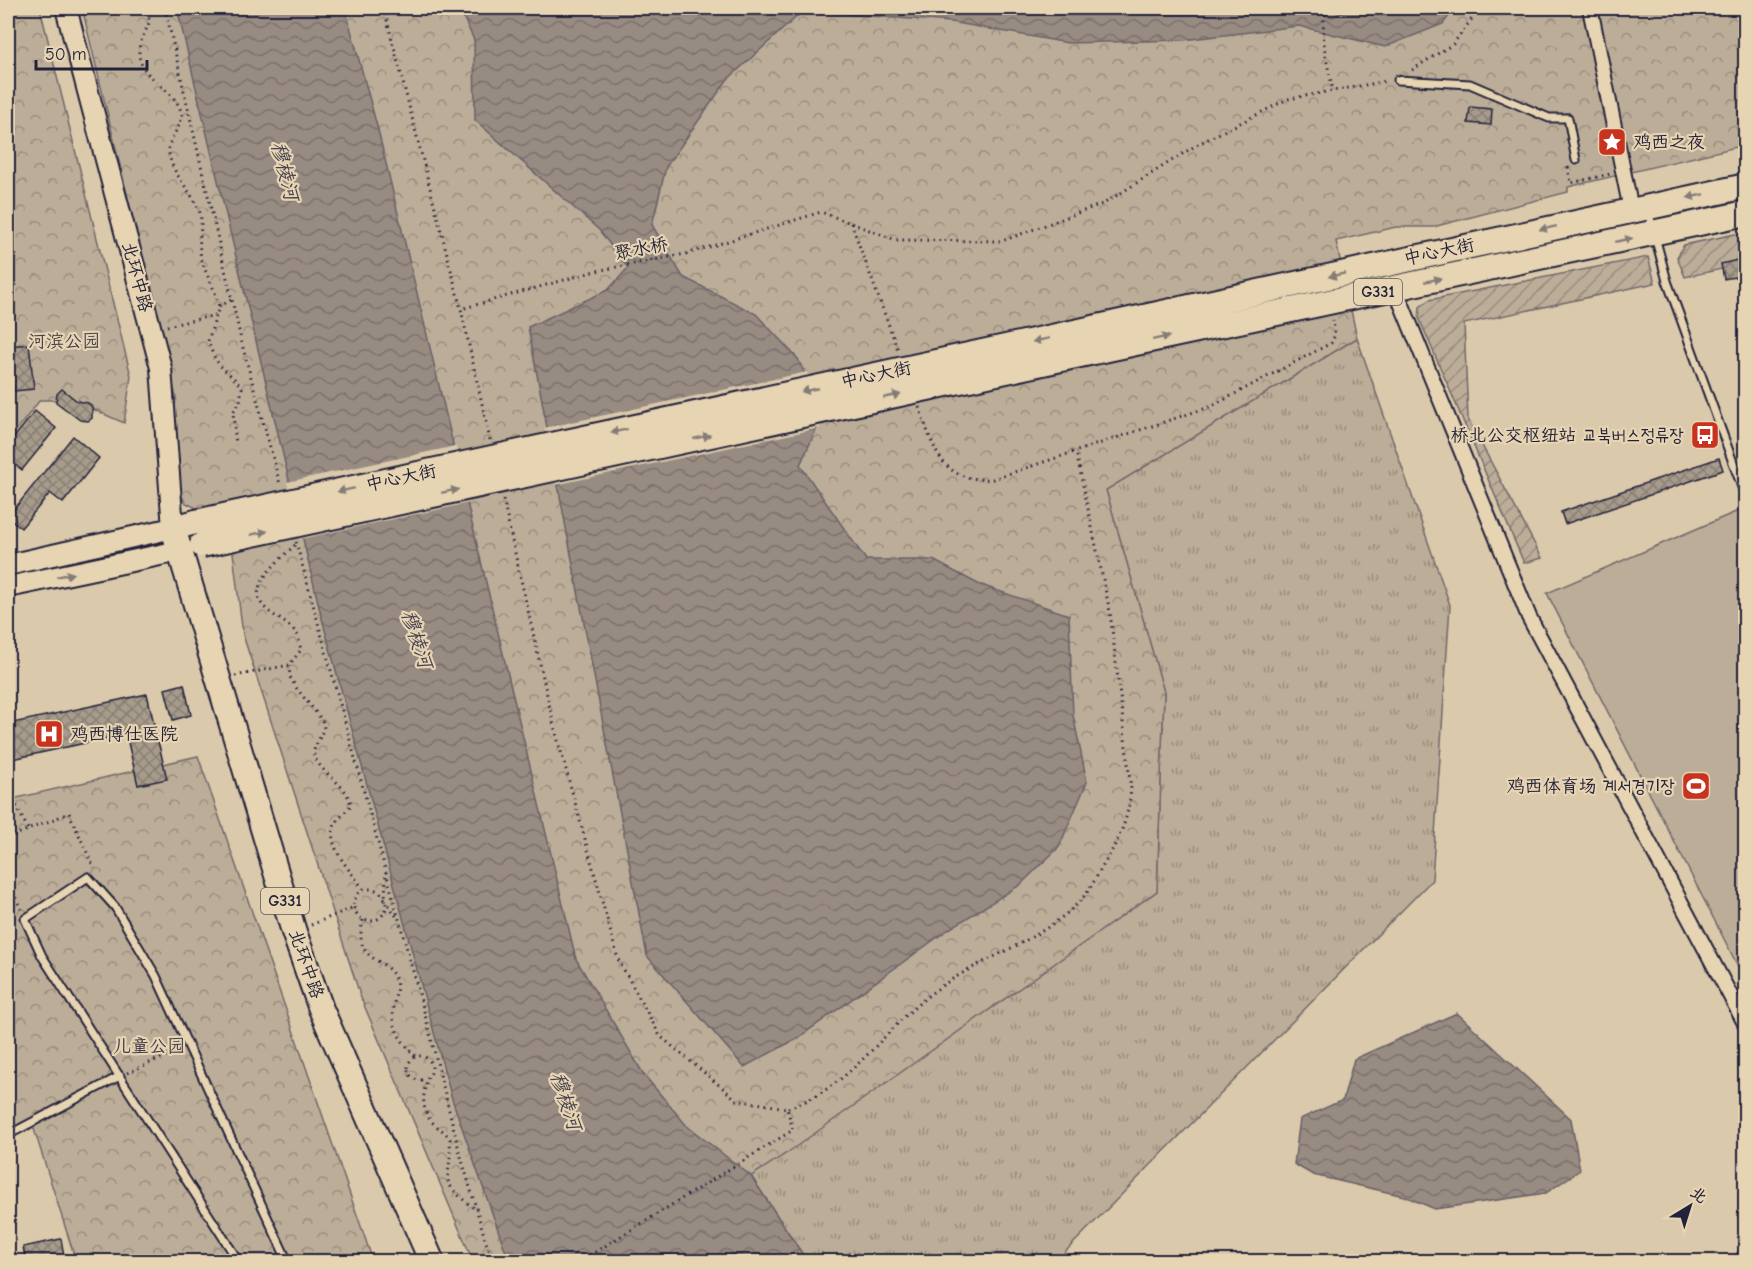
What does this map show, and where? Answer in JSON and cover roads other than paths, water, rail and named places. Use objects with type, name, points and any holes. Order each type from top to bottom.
[{"type":"highway","name":"中心大街","points":[[188,537],[1101,339],[1639,208],[1746,186]]},
{"type":"highway","name":"中心大街","points":[[1101,339],[1330,303],[1746,213]]},
{"type":"highway","name":"北环中路","points":[[188,537],[217,680],[294,932],[321,1009],[432,1262]]},
{"type":"highway","name":"北环中路","points":[[188,537],[175,594],[285,947],[313,1025],[416,1262]]},
{"type":"street","name":"北环中路","points":[[66,8],[161,368],[188,537]]},
{"type":"street","points":[[1590,8],[1625,171],[1639,208]]},
{"type":"street","points":[[1395,288],[1529,617],[1746,1025]]},
{"type":"street","name":"中心大街","points":[[8,565],[188,537]]},
{"type":"street","name":"中心大街","points":[[8,587],[188,537]]},
{"type":"street","points":[[1740,1262],[1746,1256]]},
{"type":"lane","points":[[1398,80],[1470,84],[1549,118],[1568,118],[1576,160]]},
{"type":"lane","points":[[1639,208],[1653,233],[1667,281],[1746,498]]},
{"type":"lane","points":[[239,1262],[42,956],[25,919],[89,878],[115,907],[156,976],[288,1262]]},
{"type":"lane","points":[[8,1135],[120,1076]]},
{"type":"water","name":"穆棱河","points":[[177,8],[345,8],[378,130],[576,959],[644,1075],[687,1126],[751,1176],[807,1261],[509,1261],[452,1099],[321,615]]},
{"type":"water","points":[[459,8],[1291,8],[1333,17],[1350,8],[1455,8],[1443,24],[1385,47],[1299,26],[1183,40],[1068,43],[951,22],[803,11],[727,80],[666,167],[652,225],[683,277],[756,314],[798,359],[823,415],[800,465],[866,560],[933,560],[978,584],[1069,615],[1073,715],[1087,782],[1059,847],[1020,885],[949,929],[798,1038],[744,1067],[647,956],[528,327],[608,290],[628,268],[599,230],[475,120],[474,40]]},
{"type":"water","points":[[1457,1013],[1571,1119],[1580,1170],[1546,1193],[1435,1209],[1404,1196],[1313,1175],[1294,1164],[1300,1119],[1343,1100],[1354,1059]]},
{"type":"place","name":"鸡西之夜","points":[[1612,142]]},
{"type":"place","name":"桥北公交枢纽站 교북버스정류장","points":[[1705,435]]},
{"type":"place","name":"鸡西博仕医院","points":[[49,734]]},
{"type":"place","name":"鸡西体育场 계서경기장","points":[[1696,786]]},
{"type":"park label","name":"河滨公园","points":[[64,341]]},
{"type":"park label","name":"儿童公园","points":[[149,1046]]}]
